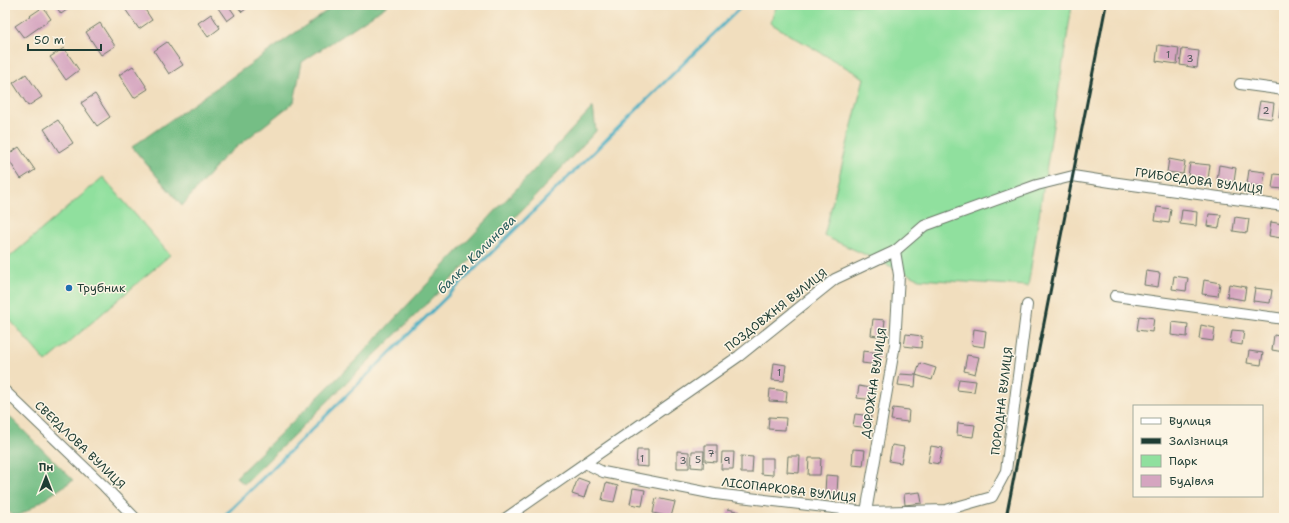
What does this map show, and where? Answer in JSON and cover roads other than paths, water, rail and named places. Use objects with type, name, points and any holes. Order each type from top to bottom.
[{"type":"street","points":[[1240,84],[1284,90]]},
{"type":"street","name":"ПОЗДОВЖНЯ ВУЛИЦЯ","points":[[506,518],[739,356],[835,279],[895,251],[924,226],[1037,185],[1073,176],[1111,182]]},
{"type":"street","name":"ГРИБОЄДОВА ВУЛИЦЯ","points":[[1111,182],[1284,206]]},
{"type":"street","name":"ДОРОЖНА ВУЛИЦЯ","points":[[866,515],[895,344],[899,274],[895,251]]},
{"type":"street","points":[[1115,296],[1284,319]]},
{"type":"street","name":"ПОРОДНА ВУЛИЦЯ","points":[[992,497],[1006,471],[1027,305]]},
{"type":"street","name":"СВЕРДЛОВА ВУЛИЦЯ","points":[[5,390],[136,518]]},
{"type":"street","name":"ЛІСОПАРКОВА ВУЛИЦЯ","points":[[585,463],[603,472],[715,494],[866,515],[944,514],[992,497]]},
{"type":"waterway","name":"балка Калинова","points":[[222,518],[743,5]]},
{"type":"railway","points":[[1006,518],[1106,5]]},
{"type":"place","name":"Трубник","points":[[69,288]]}]
